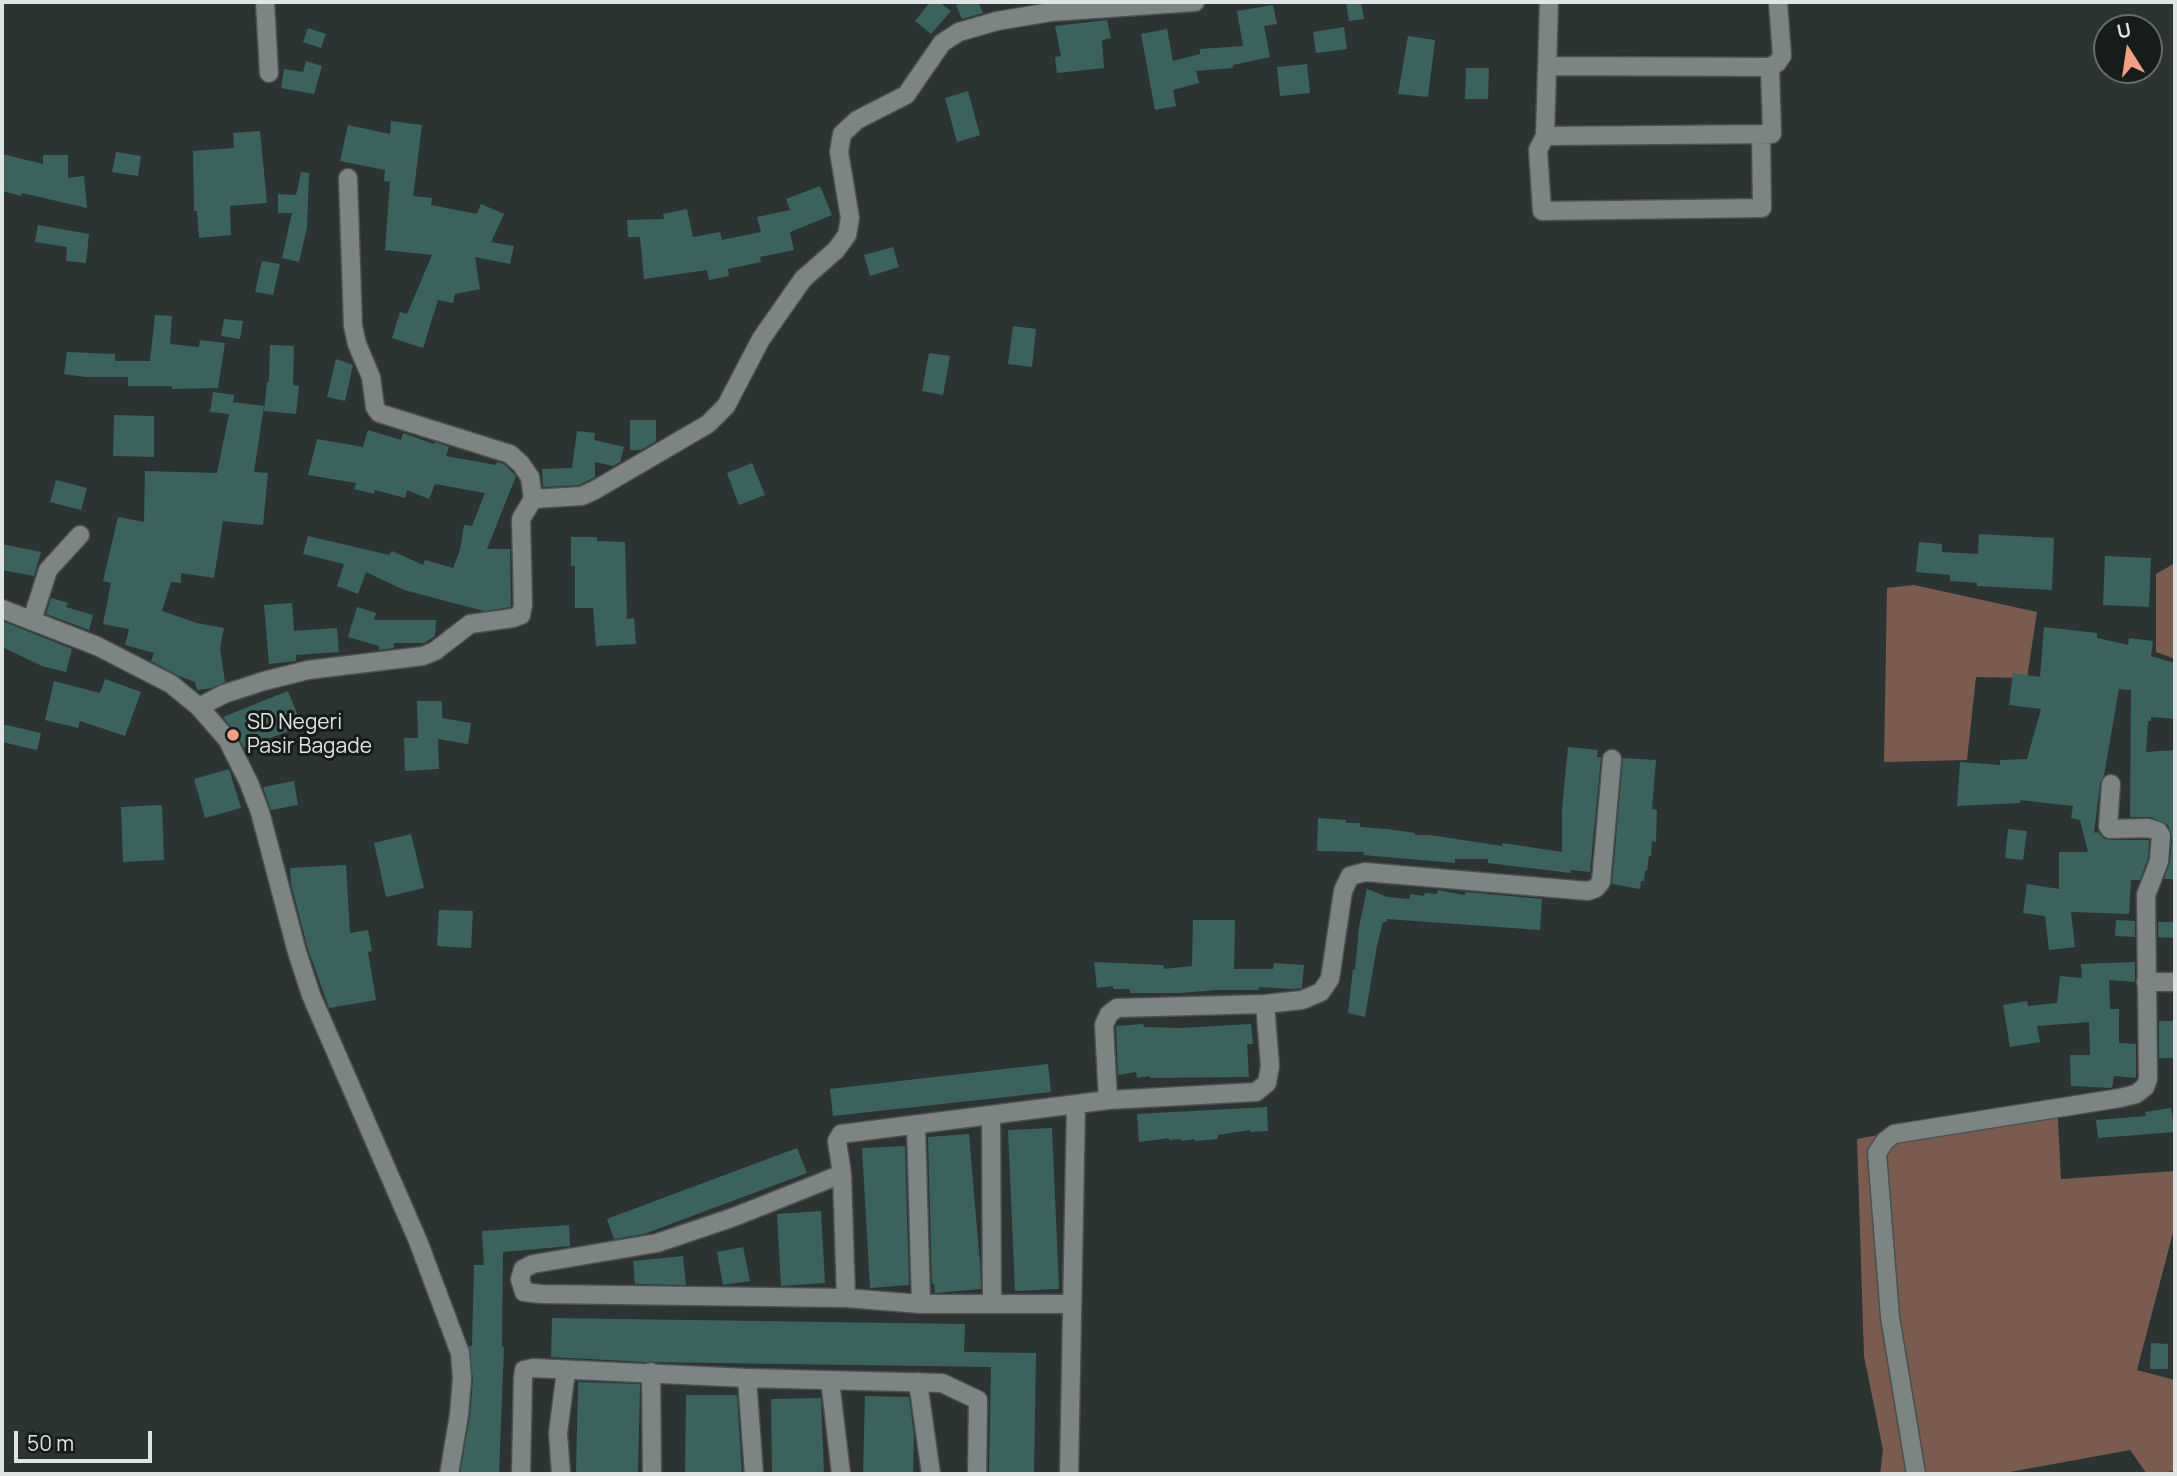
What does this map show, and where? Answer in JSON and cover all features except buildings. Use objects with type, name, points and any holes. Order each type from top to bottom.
[{"type":"street","points":[[265,2],[269,72]]},
{"type":"street","points":[[533,499],[582,496],[708,424],[726,405],[761,339],[803,279],[836,250],[847,235],[850,218],[839,152],[842,134],[857,120],[906,95],[942,43],[959,32],[1024,16],[1195,2]]},
{"type":"street","points":[[1549,2],[1545,136],[1538,150],[1542,211],[1762,208],[1761,134]]},
{"type":"street","points":[[1548,66],[1770,67],[1782,56],[1778,2]]},
{"type":"street","points":[[1545,136],[1772,134],[1770,67]]},
{"type":"street","points":[[199,707],[224,694],[308,670],[423,656],[435,652],[470,624],[521,615],[522,519],[533,499],[530,477],[521,464],[510,454],[379,413],[375,407],[371,377],[357,344],[353,326],[348,178]]},
{"type":"street","points":[[32,620],[48,570],[80,536]]},
{"type":"street","points":[[2,609],[141,667],[172,684],[199,707],[227,739],[260,812],[297,952],[312,995],[418,1241],[460,1353],[462,1378],[459,1415],[449,1474]]},
{"type":"street","points":[[1108,1100],[1104,1025],[1109,1014],[1117,1008],[1265,1004],[1302,1000],[1321,992],[1331,978],[1343,891],[1350,876],[1365,872],[1588,891],[1596,888],[1601,882],[1612,760]]},
{"type":"street","points":[[1916,1474],[1890,1317],[1877,1153],[1894,1134],[2136,1094],[2145,1087],[2148,1079],[2146,895],[2159,861],[2161,836],[2158,831],[2148,828],[2110,829],[2107,818],[2111,784]]},
{"type":"street","points":[[2146,982],[2175,982]]},
{"type":"street","points":[[846,1298],[842,1174],[837,1140],[841,1134],[1108,1100],[1256,1092],[1267,1083],[1270,1066],[1265,1004]]},
{"type":"street","points":[[1069,1474],[1076,1104]]},
{"type":"street","points":[[991,1116],[992,1303]]},
{"type":"street","points":[[916,1126],[921,1304]]},
{"type":"street","points":[[842,1174],[734,1217],[657,1243],[533,1264],[523,1269],[520,1279],[524,1292],[846,1298],[921,1304],[1072,1304]]},
{"type":"street","points":[[521,1474],[524,1370],[533,1368],[952,1385],[978,1400],[977,1474]]},
{"type":"street","points":[[561,1474],[558,1433],[566,1371]]},
{"type":"street","points":[[651,1373],[652,1474]]},
{"type":"street","points":[[747,1378],[754,1474]]},
{"type":"street","points":[[830,1380],[841,1474]]},
{"type":"street","points":[[918,1382],[931,1474]]},
{"type":"shaded area","points":[[2175,563],[2175,659],[2156,652],[2156,574]]},
{"type":"shaded area","points":[[1914,585],[2037,612],[2027,678],[1976,677],[1967,760],[1884,762],[1887,588]]},
{"type":"shaded area","points":[[2057,1102],[2061,1179],[2175,1171],[2175,1225],[2137,1370],[2175,1380],[2175,1471],[2147,1474],[2130,1450],[1999,1474],[1880,1474],[1883,1450],[1864,1356],[1857,1139]]},
{"type":"place","name":"SD Negeri Pasir Bagade","points":[[233,735]]}]
